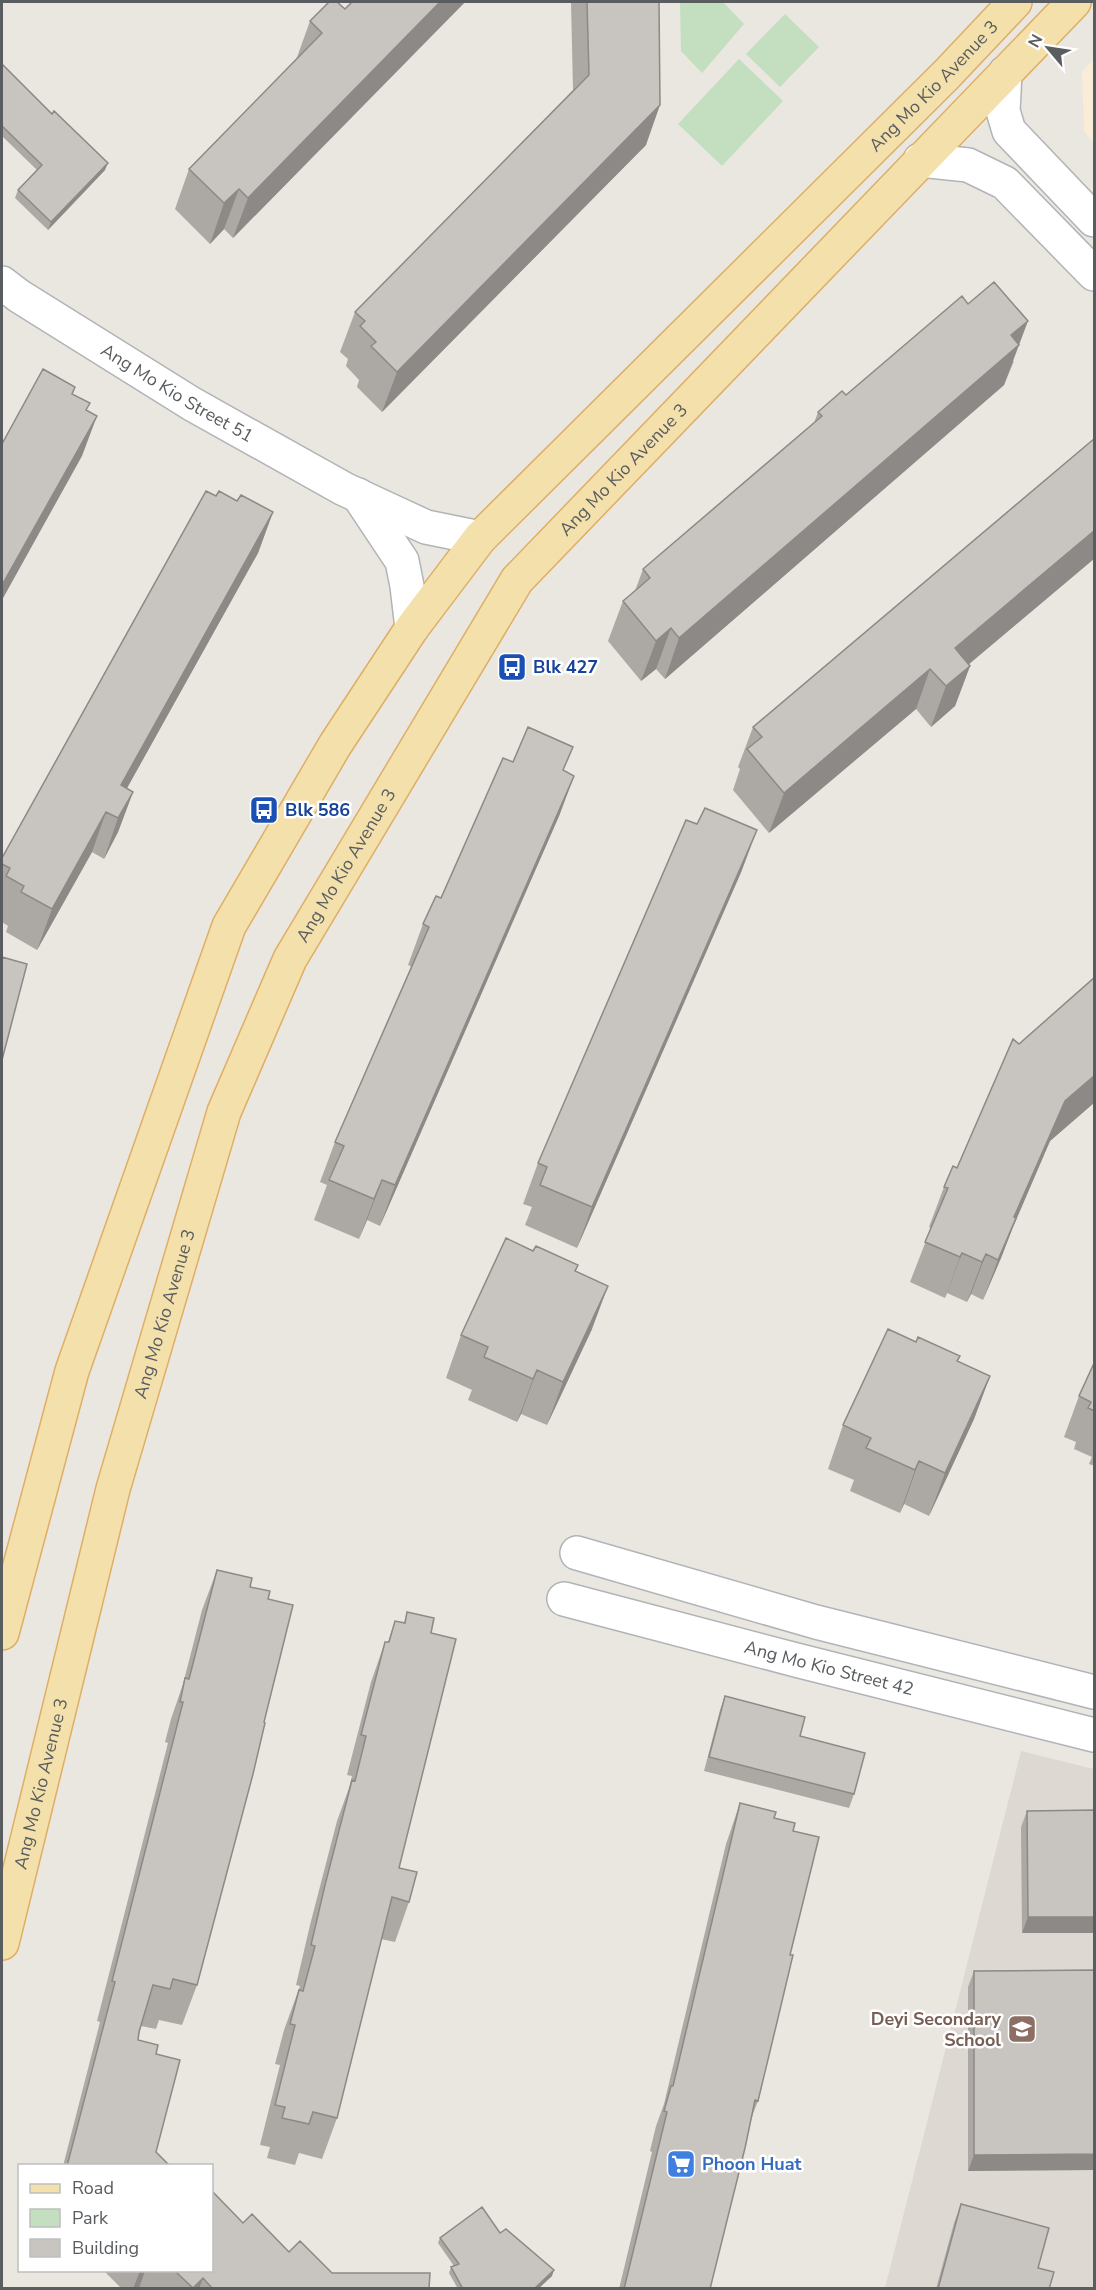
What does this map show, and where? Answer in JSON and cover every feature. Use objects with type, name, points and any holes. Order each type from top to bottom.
[{"type":"main road","name":"Ang Mo Kio Avenue 3","points":[[2,1633],[72,1371],[230,927],[335,745],[412,628],[480,538],[947,74],[1015,2]]},
{"type":"main road","name":"Ang Mo Kio Avenue 3","points":[[2,1943],[113,1489],[224,1112],[290,958],[517,580],[1074,2]]},
{"type":"street","points":[[1005,73],[1003,111],[1009,131],[1095,220]]},
{"type":"street","points":[[920,160],[968,165],[1005,183],[1095,274]]},
{"type":"street","name":"Ang Mo Kio Street 51","points":[[2,283],[19,296],[192,404],[358,495],[426,527],[480,538]]},
{"type":"street","name":"Ang Mo Kio Street 51","points":[[358,495],[402,561],[412,628]]},
{"type":"street","points":[[577,1553],[816,1622],[1095,1692]]},
{"type":"street","name":"Ang Mo Kio Street 42","points":[[564,1599],[1095,1735]]},
{"type":"shaded area","points":[[1094,59],[1094,143],[1084,131],[1082,72]]},
{"type":"shaded area","name":"Deyi Secondary School","points":[[1021,1751],[1094,1769],[1094,2288],[885,2288]]},
{"type":"green space","points":[[680,2],[723,2],[744,24],[702,73],[681,51]]},
{"type":"green space","points":[[785,14],[819,47],[780,87],[746,54]]},
{"type":"green space","points":[[739,59],[783,101],[722,166],[678,124]]},
{"type":"building","points":[[329,2],[337,2],[345,9],[352,2],[440,2],[248,198],[239,189],[224,203],[189,169],[322,33],[310,21]]},
{"type":"building","points":[[587,2],[659,2],[660,105],[397,372],[371,346],[376,342],[360,326],[365,321],[355,312],[589,75]]},
{"type":"building","points":[[2,64],[52,114],[54,111],[108,163],[51,222],[18,190],[42,165],[2,126]]},
{"type":"building","points":[[994,282],[1028,321],[1011,335],[1019,345],[679,638],[671,628],[656,641],[623,601],[650,578],[643,569],[822,416],[818,412],[842,391],[846,395],[962,296],[968,304]]},
{"type":"building","points":[[43,369],[75,387],[72,394],[90,403],[86,410],[97,416],[2,585],[2,444]]},
{"type":"building","points":[[1095,438],[1095,530],[955,648],[970,666],[946,686],[930,669],[784,793],[747,749],[762,737],[753,727]]},
{"type":"building","points":[[206,491],[216,496],[219,491],[237,501],[241,495],[273,512],[121,785],[133,792],[118,818],[106,812],[52,909],[21,892],[24,886],[6,876],[10,868],[2,864],[2,858]]},
{"type":"building","points":[[528,727],[573,747],[563,770],[574,776],[395,1185],[382,1180],[374,1199],[329,1180],[344,1146],[335,1142],[429,927],[423,924],[436,896],[441,898],[503,758],[513,762]]},
{"type":"building","points":[[705,808],[757,830],[592,1207],[540,1185],[547,1167],[538,1163],[686,820],[697,824]]},
{"type":"building","points":[[2,957],[27,964],[2,1060]]},
{"type":"building","points":[[1095,977],[1095,1075],[1065,1101],[1014,1217],[1016,1218],[998,1260],[986,1254],[982,1262],[962,1253],[960,1257],[925,1242],[948,1188],[944,1187],[953,1166],[957,1168],[1013,1039],[1019,1044]]},
{"type":"building","points":[[506,1238],[533,1251],[536,1246],[578,1265],[575,1271],[608,1286],[563,1382],[537,1370],[533,1379],[484,1357],[488,1347],[461,1335]]},
{"type":"building","points":[[888,1329],[916,1342],[918,1337],[960,1356],[957,1361],[990,1376],[945,1473],[919,1461],[915,1470],[866,1448],[871,1438],[843,1425]]},
{"type":"building","points":[[1095,1361],[1095,1411],[1088,1408],[1091,1402],[1079,1396]]},
{"type":"building","points":[[217,1570],[252,1578],[250,1587],[270,1591],[268,1599],[293,1605],[253,1774],[197,1985],[173,1979],[170,1989],[153,1985],[139,2032],[138,2040],[158,2045],[156,2054],[180,2060],[156,2152],[168,2164],[68,2164],[115,1982],[112,1981],[183,1702],[180,1702],[185,1678],[189,1679]]},
{"type":"building","points":[[407,1612],[434,1618],[431,1633],[456,1639],[399,1868],[417,1872],[409,1902],[392,1897],[337,2118],[313,2112],[309,2124],[282,2118],[285,2107],[275,2105],[295,2025],[290,2024],[299,1990],[303,1991],[315,1946],[311,1945],[352,1780],[355,1781],[366,1736],[361,1735],[385,1642],[389,1642],[395,1621],[405,1623]]},
{"type":"building","points":[[725,1696],[805,1717],[800,1736],[865,1753],[854,1794],[709,1757]]},
{"type":"building","points":[[740,1803],[776,1812],[774,1818],[795,1823],[793,1831],[819,1837],[790,1955],[793,1955],[778,2018],[758,2101],[755,2100],[710,2289],[624,2289],[667,2112],[664,2111],[671,2086],[673,2086]]},
{"type":"building","points":[[1095,1810],[1095,1917],[1028,1917],[1027,1811]]},
{"type":"building","points":[[1095,1970],[1095,2154],[974,2155],[974,1971]]},
{"type":"building","points":[[213,2192],[243,2223],[252,2214],[289,2252],[300,2241],[332,2273],[430,2273],[429,2289],[213,2289],[203,2278],[193,2288],[176,2272],[213,2272]]},
{"type":"building","points":[[961,2204],[1049,2228],[1038,2268],[1054,2272],[1049,2289],[938,2289]]},
{"type":"building","points":[[482,2207],[500,2233],[506,2229],[554,2270],[534,2289],[463,2289],[451,2267],[459,2264],[440,2238]]},
{"type":"place","name":"Blk 427","points":[[512,667]]},
{"type":"place","name":"Blk 586","points":[[264,810]]},
{"type":"place","name":"Deyi Secondary School","points":[[1022,2029]]},
{"type":"place","name":"Phoon Huat","points":[[681,2164]]}]
